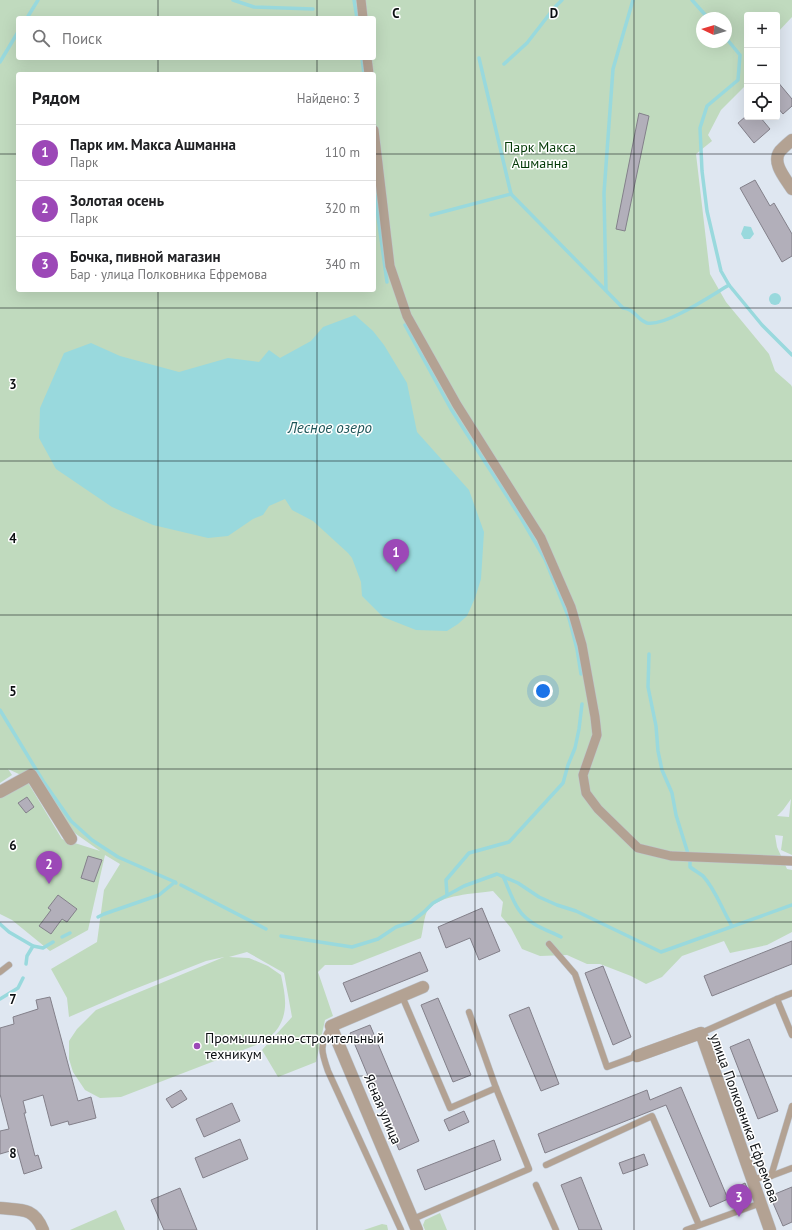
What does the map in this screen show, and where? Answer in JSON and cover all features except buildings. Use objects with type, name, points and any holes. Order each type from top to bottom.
[{"type":"street","points":[[361,0],[363,16]]},
{"type":"street","points":[[367,60],[369,72]]},
{"type":"street","points":[[792,140],[779,152],[776,160],[779,168],[792,189]]},
{"type":"street","points":[[376,147],[390,266],[407,316],[457,405],[541,538],[571,607],[582,645],[596,729],[594,744],[583,775],[586,793],[598,810],[638,848],[671,856],[792,861]]},
{"type":"street","points":[[0,792],[31,775],[71,839]]},
{"type":"street","points":[[332,1026],[423,987]]},
{"type":"street","name":"Ясная улица","points":[[332,1026],[415,1224]]},
{"type":"street","name":"улица Полковника Ефремова","points":[[637,1056],[701,1033],[770,1230]]},
{"type":"street","points":[[0,1208],[25,1210],[38,1219],[43,1230]]},
{"type":"lane","name":"улица Полковника Ефремова","points":[[549,944],[575,974],[607,1067],[637,1056]]},
{"type":"lane","points":[[0,972],[8,965]]},
{"type":"lane","points":[[701,1033],[792,993]]},
{"type":"lane","points":[[402,996],[450,1108],[496,1088]]},
{"type":"lane","points":[[777,999],[792,1036]]},
{"type":"lane","points":[[415,1224],[529,1169],[496,1088],[469,1012]]},
{"type":"lane","points":[[332,1026],[324,1038],[323,1043],[323,1056],[328,1071],[401,1230]]},
{"type":"lane","points":[[771,1176],[792,1106]]},
{"type":"lane","points":[[546,1164],[652,1116],[699,1225]]},
{"type":"lane","points":[[752,1178],[771,1176],[792,1168]]},
{"type":"lane","points":[[536,1185],[556,1230]]},
{"type":"lane","points":[[686,1230],[761,1203]]},
{"type":"green space","name":"Парк Макса Ашманна","points":[[0,0],[792,0],[792,17],[780,30],[780,12],[744,12],[744,87],[721,110],[708,135],[712,141],[696,154],[710,274],[726,302],[769,354],[775,371],[792,387],[792,855],[781,850],[783,836],[775,835],[777,847],[787,869],[792,870],[792,932],[767,945],[730,953],[724,941],[682,956],[662,977],[646,984],[631,976],[600,964],[587,964],[567,955],[540,956],[522,949],[511,928],[501,916],[503,902],[493,891],[449,898],[434,905],[428,910],[421,938],[352,965],[325,965],[318,972],[333,1016],[325,1020],[316,1062],[278,1077],[262,1050],[292,1017],[284,973],[247,952],[229,957],[249,958],[268,966],[281,975],[285,996],[285,1009],[281,1022],[273,1034],[264,1042],[121,1097],[100,1098],[85,1090],[73,1072],[69,1059],[69,1041],[77,1029],[96,1010],[224,957],[206,961],[69,1017],[67,998],[51,969],[97,942],[104,890],[120,864],[105,855],[88,930],[50,951],[12,920],[0,914],[0,797],[27,781],[62,839],[100,851],[62,824],[34,781],[8,769],[12,775],[0,783]],"holes":[[[791,799],[789,817],[777,816]]]},
{"type":"green space","points":[[116,1210],[125,1230],[70,1230]]},
{"type":"green space","points":[[440,1213],[447,1230],[425,1230],[423,1225],[425,1220]]},
{"type":"green space","points":[[382,1224],[387,1225],[388,1230],[364,1230]]},
{"type":"water","points":[[744,226],[751,227],[754,234],[750,239],[744,239],[741,234]]},
{"type":"water","points":[[775,293],[779,295],[781,299],[779,303],[775,305],[771,303],[769,299],[771,295]]},
{"type":"water","name":"Лесное озеро","points":[[355,315],[373,331],[384,345],[407,383],[417,432],[469,490],[484,532],[481,579],[475,598],[467,616],[447,631],[416,630],[383,617],[362,596],[361,582],[352,558],[348,553],[313,521],[292,510],[285,499],[269,506],[263,515],[253,519],[228,536],[208,538],[153,525],[112,507],[56,469],[39,438],[40,408],[64,353],[91,343],[120,356],[179,372],[228,358],[259,362],[269,350],[280,358],[311,341],[323,327]]},
{"type":"waterway","points":[[28,16],[38,0]]},
{"type":"waterway","points":[[233,0],[254,7],[313,9]]},
{"type":"waterway","points":[[354,0],[357,16]]},
{"type":"waterway","points":[[504,64],[527,43],[562,0]]},
{"type":"waterway","points":[[606,290],[604,193],[613,69],[633,0]]},
{"type":"waterway","points":[[692,0],[703,12]]},
{"type":"waterway","points":[[0,62],[16,35]]},
{"type":"waterway","points":[[732,45],[740,55],[738,80],[707,106],[700,128],[702,171],[707,211],[721,271],[729,285],[762,325],[792,355]]},
{"type":"waterway","points":[[479,58],[511,194],[623,308],[630,310],[644,322],[655,323],[688,309],[729,285]]},
{"type":"waterway","points":[[362,60],[364,72]]},
{"type":"waterway","points":[[431,215],[511,194]]},
{"type":"waterway","points":[[376,202],[387,282]]},
{"type":"waterway","points":[[405,325],[451,409],[521,518],[545,559],[569,618],[577,649],[581,674]]},
{"type":"waterway","points":[[649,654],[648,687],[656,726],[658,751],[662,770],[672,793],[676,815],[690,860],[690,867],[703,876],[708,882],[732,926]]},
{"type":"waterway","points":[[447,895],[446,880],[469,853],[509,842],[563,783],[575,748],[582,704]]},
{"type":"waterway","points":[[0,710],[43,781],[71,821],[92,840],[118,857],[175,882]]},
{"type":"waterway","points":[[281,936],[352,947],[378,939],[396,927],[411,922],[433,903],[464,886],[497,874],[518,883],[539,897],[576,911],[661,952],[792,905]]},
{"type":"waterway","points":[[503,876],[514,902],[523,915],[538,926],[561,937]]},
{"type":"waterway","points":[[98,917],[159,895],[175,882],[176,883]]},
{"type":"waterway","points":[[181,885],[266,929]]},
{"type":"waterway","points":[[0,924],[9,932],[33,946],[43,948],[53,942]]},
{"type":"waterway","points":[[62,937],[70,933]]},
{"type":"waterway","points":[[26,964],[27,956],[33,946]]},
{"type":"waterway","points":[[0,999],[18,988],[23,978]]},
{"type":"place","name":"Парк им. Макса Ашманна","points":[[396,572]]},
{"type":"place","name":"Золотая осень","points":[[49,884]]},
{"type":"place","name":"Промышленно-строительный техникум","points":[[197,1046]]},
{"type":"place","name":"Бочка, пивной магазин","points":[[739,1217]]}]
